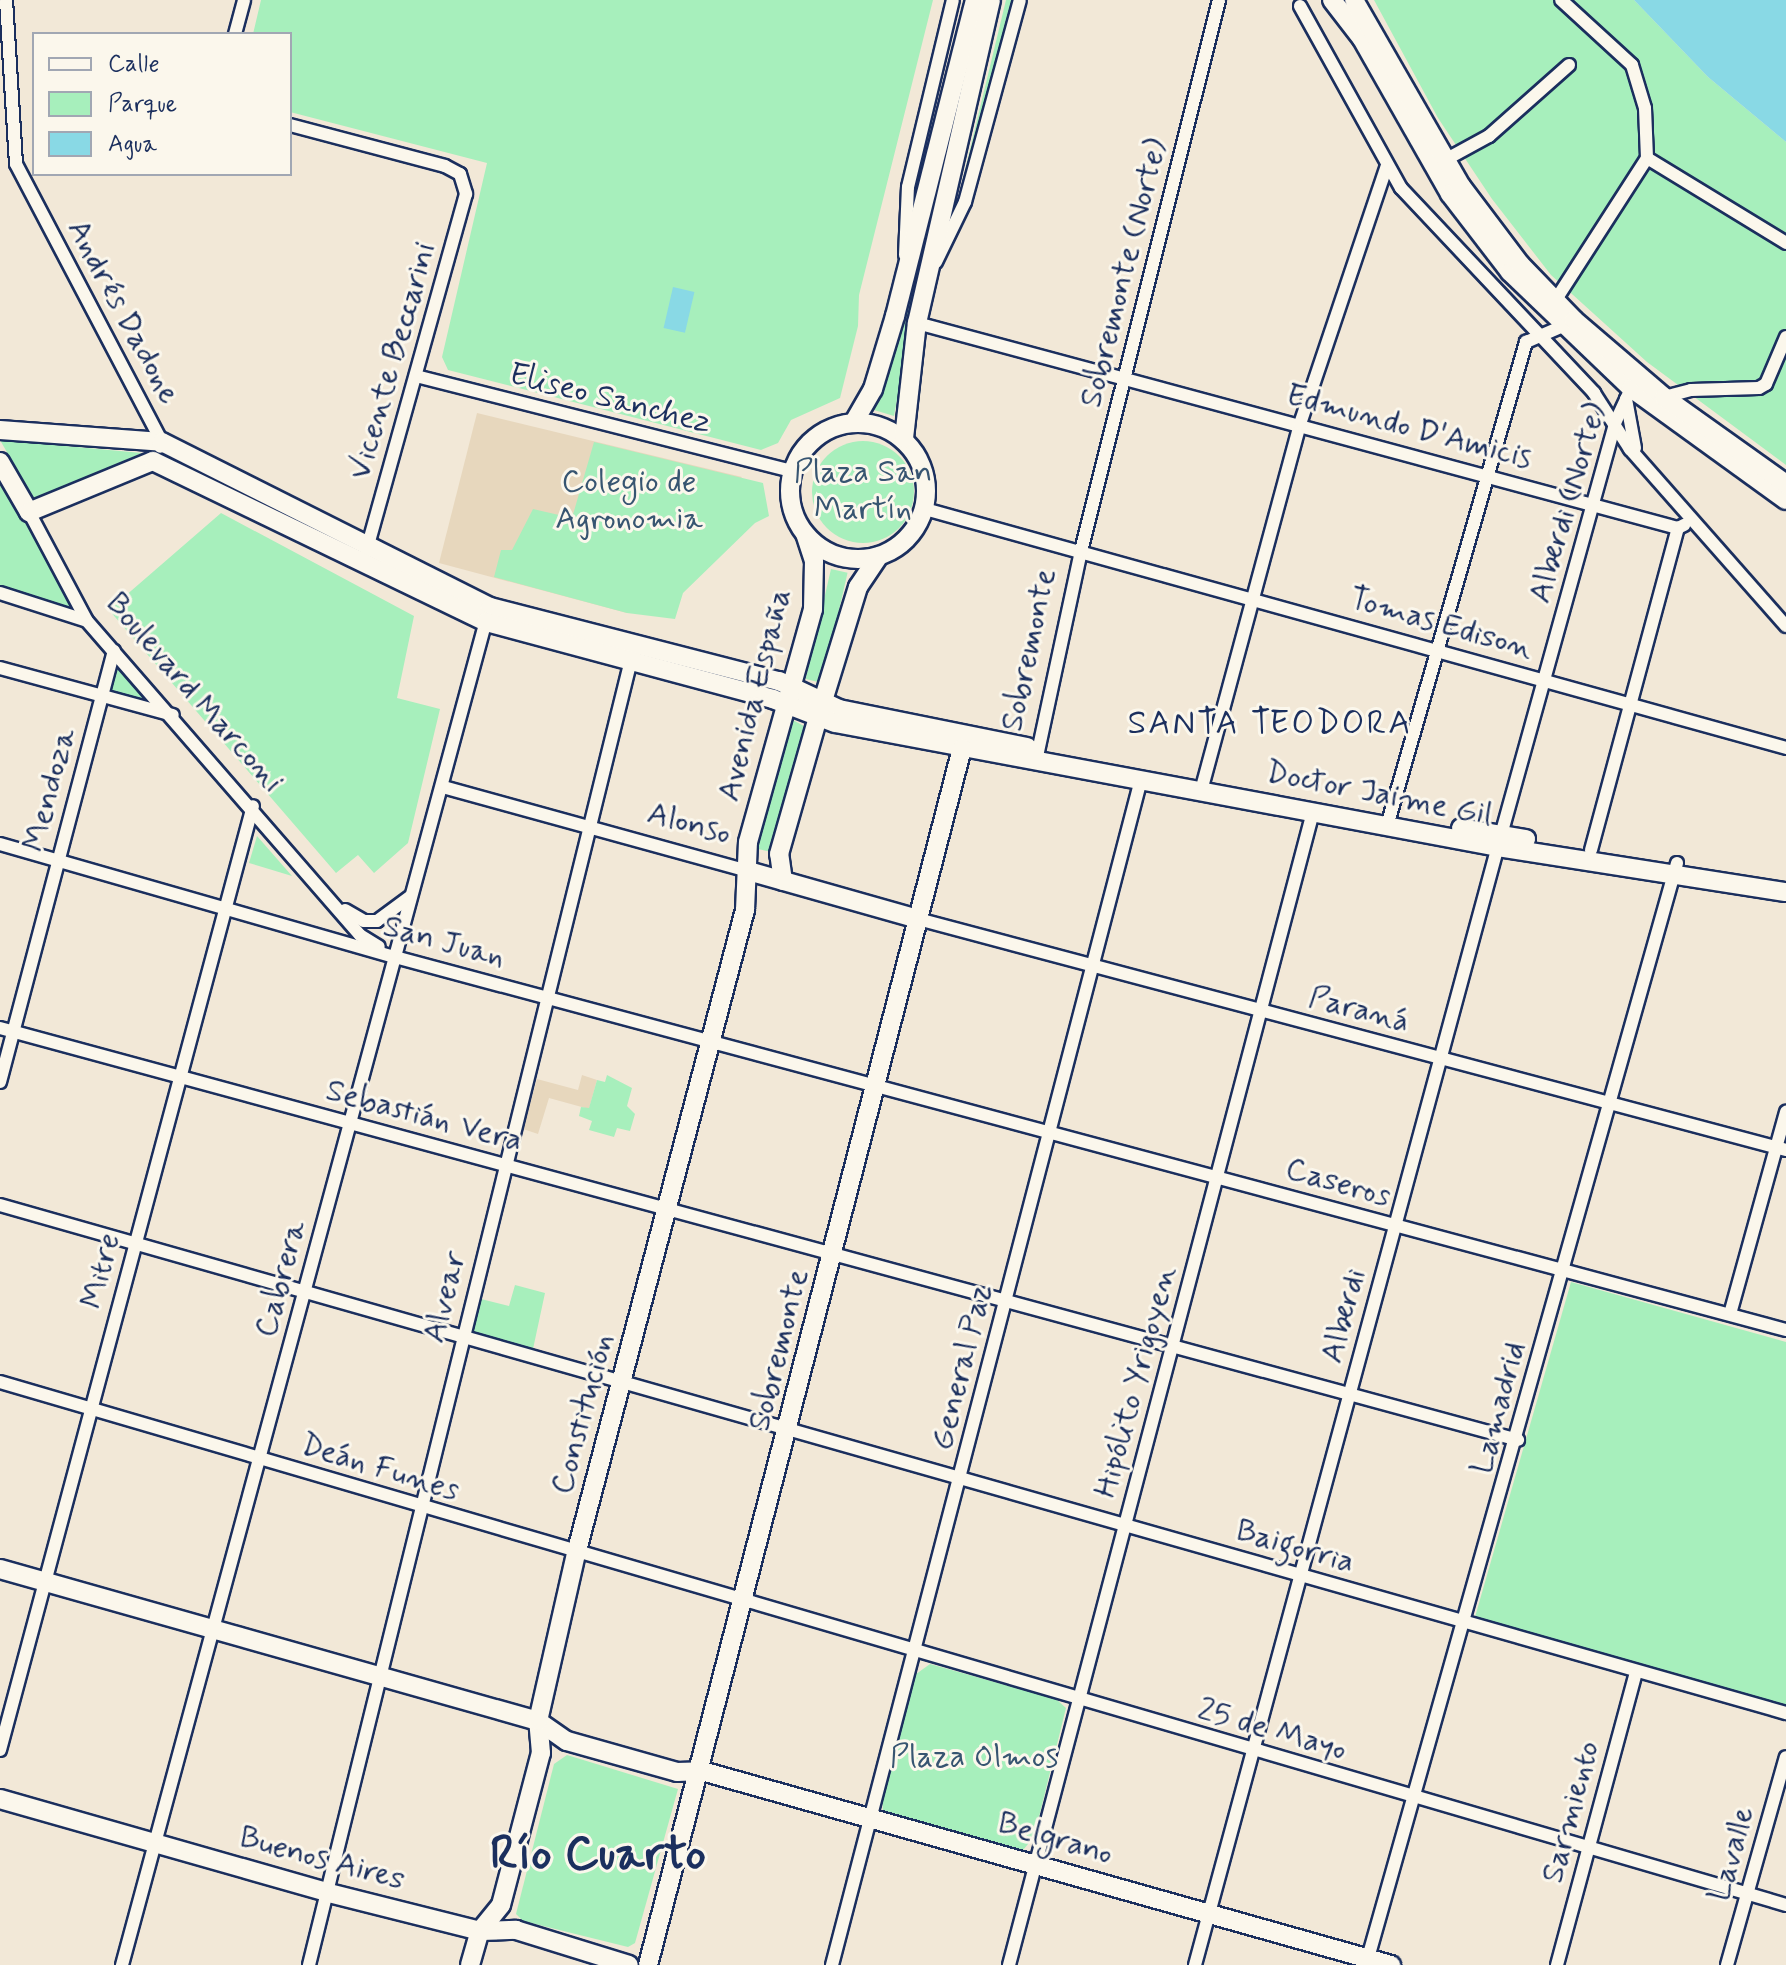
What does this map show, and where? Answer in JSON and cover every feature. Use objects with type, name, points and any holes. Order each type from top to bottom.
[{"type":"main road","points":[[854,422],[873,389],[906,276],[975,0]]},
{"type":"main road","points":[[904,438],[917,323],[991,0]]},
{"type":"main road","points":[[1332,0],[1362,39],[1450,194],[1510,272],[1657,400],[1786,500]]},
{"type":"main road","points":[[1354,0],[1445,160],[1487,221],[1628,392],[1657,400],[1786,484]]},
{"type":"main road","points":[[854,422],[876,424],[904,438],[923,466],[925,509],[899,546],[879,556],[838,556],[805,534],[789,493],[792,471],[815,437],[854,422]]},
{"type":"main road","points":[[0,430],[162,442],[365,555]]},
{"type":"main road","points":[[29,512],[153,461],[365,555],[488,614],[788,694],[821,709],[839,709],[1037,755]]},
{"type":"main road","name":"Boulevard Marconi","points":[[0,462],[29,512]]},
{"type":"main road","name":"Avenida España","points":[[748,871],[748,842],[813,609],[814,561],[805,534]]},
{"type":"main road","name":"Avenida España","points":[[783,881],[779,854],[821,709],[858,587],[879,556]]},
{"type":"main road","name":"Doctor Jaime Gil","points":[[821,709],[962,748],[1037,755],[1499,841],[1676,868],[1786,880]]},
{"type":"main road","name":"Sobremonte","points":[[648,1965],[702,1771],[962,748]]},
{"type":"main road","name":"Doctor Jaime Gil","points":[[1037,755],[1141,780],[1202,785],[1313,812],[1388,820]]},
{"type":"main road","name":"Doctor Jaime Gil","points":[[1499,841],[1591,850],[1786,892]]},
{"type":"main road","name":"Alonso","points":[[748,871],[918,919]]},
{"type":"main road","name":"Constitución","points":[[470,1965],[480,1931],[501,1905],[541,1753],[538,1721],[576,1554],[745,910],[748,871]]},
{"type":"main road","name":"Belgrano","points":[[0,1569],[215,1626],[538,1721],[567,1741],[677,1772],[702,1771],[1209,1914],[1367,1962],[1391,1965]]},
{"type":"main road","name":"Buenos Aires","points":[[0,1799],[329,1893],[480,1931],[516,1930],[629,1965]]},
{"type":"street","name":"Andrés Dadone","points":[[6,0],[16,164],[162,442],[153,461]]},
{"type":"street","points":[[236,32],[244,0]]},
{"type":"street","points":[[906,276],[908,187],[953,0]]},
{"type":"street","points":[[928,275],[965,202],[1020,0]]},
{"type":"street","points":[[1555,301],[1647,158],[1645,108],[1632,65],[1561,0]]},
{"type":"street","name":"Sobremonte (Norte)","points":[[1081,551],[1221,2]]},
{"type":"street","points":[[1300,6],[1387,166],[1542,337],[1615,423],[1638,458],[1786,626]]},
{"type":"street","points":[[1445,160],[1489,136],[1569,65]]},
{"type":"street","name":"Vicente Beccarini","points":[[292,126],[460,174],[466,194],[365,555]]},
{"type":"street","points":[[1647,158],[1786,243]]},
{"type":"street","points":[[0,166],[16,164]]},
{"type":"street","points":[[1202,785],[1300,424],[1387,166]]},
{"type":"street","name":"Edmundo D'Amicis","points":[[917,323],[1489,474],[1678,528]]},
{"type":"street","points":[[1388,820],[1526,342],[1569,324]]},
{"type":"street","points":[[1657,400],[1691,390],[1759,388],[1766,384],[1786,337]]},
{"type":"street","name":"Eliseo Sanchez","points":[[416,376],[792,471]]},
{"type":"street","points":[[1628,392],[1638,458]]},
{"type":"street","name":"Alberdi (Norte)","points":[[1546,680],[1615,423],[1628,392]]},
{"type":"street","name":"Tomas Edison","points":[[925,509],[1251,596],[1786,748]]},
{"type":"street","name":"Boulevard Marconi","points":[[29,512],[87,621],[253,806],[340,907],[360,935],[395,957]]},
{"type":"street","points":[[1591,850],[1678,528],[1694,521]]},
{"type":"street","name":"Sobremonte","points":[[1037,755],[1081,551]]},
{"type":"street","points":[[0,593],[87,621]]},
{"type":"street","name":"Cabrera","points":[[122,1965],[488,614]]},
{"type":"street","name":"Mendoza","points":[[0,1082],[114,651]]},
{"type":"street","name":"Alvear","points":[[309,1965],[329,1893],[461,1337],[633,651]]},
{"type":"street","points":[[0,668],[173,715]]},
{"type":"street","name":"Alberdi","points":[[1195,1965],[1499,841],[1546,680]]},
{"type":"street","name":"General Paz","points":[[832,1965],[1141,780]]},
{"type":"street","name":"Alonso","points":[[443,787],[748,871]]},
{"type":"street","name":"Mitre","points":[[0,1750],[253,806]]},
{"type":"street","name":"Hipólito Yrigoyen","points":[[1009,1965],[1313,812]]},
{"type":"street","name":"San Juan","points":[[0,844],[395,957],[877,1085]]},
{"type":"street","name":"Lamadrid","points":[[1367,1962],[1518,1440],[1676,868]]},
{"type":"street","name":"Boulevard Marconi","points":[[340,907],[364,921],[377,921],[413,894]]},
{"type":"street","name":"Paraná","points":[[918,919],[1781,1148]]},
{"type":"street","name":"Sebastián Vera","points":[[0,1028],[1518,1440]]},
{"type":"street","name":"Caseros","points":[[877,1085],[1786,1330]]},
{"type":"street","points":[[1730,1314],[1781,1148],[1786,1112]]},
{"type":"street","name":"Baigorria","points":[[0,1205],[1786,1713]]},
{"type":"street","name":"Deán Funes","points":[[0,1382],[421,1509],[745,1601]]},
{"type":"street","name":"25 de Mayo","points":[[745,1601],[1786,1905]]},
{"type":"street","name":"Sarmiento","points":[[1557,1965],[1636,1672]]},
{"type":"street","name":"Lavalle","points":[[1727,1965],[1786,1757]]},
{"type":"shaded area","points":[[477,413],[742,477],[627,613],[439,563]]},
{"type":"shaded area","points":[[582,1075],[597,1080],[589,1109],[549,1098],[538,1134],[523,1129],[537,1079],[578,1090]]},
{"type":"green space","points":[[261,0],[933,0],[859,295],[858,326],[840,398],[791,420],[778,443],[761,450],[448,370],[442,357],[487,163],[292,113],[292,32],[253,32]]},
{"type":"green space","points":[[1006,0],[1013,0],[959,195]]},
{"type":"green space","points":[[1374,0],[1634,0],[1708,77],[1786,142],[1786,465],[1647,362],[1551,275],[1492,199],[1438,118]]},
{"type":"green space","points":[[925,250],[894,416],[874,410]]},
{"type":"green space","points":[[0,440],[142,453],[34,500]]},
{"type":"green space","name":"Plaza San Martín","points":[[863,441],[883,445],[899,456],[910,472],[914,492],[910,512],[899,528],[883,539],[863,543],[843,539],[827,528],[816,512],[812,492],[816,472],[827,456],[843,445]]},
{"type":"green space","name":"Colegio de Agronomia","points":[[594,442],[763,483],[769,516],[755,523],[683,593],[675,619],[627,613],[494,577],[501,550],[512,550],[533,509],[572,518]]},
{"type":"green space","points":[[0,474],[74,610],[0,585]]},
{"type":"green space","points":[[221,513],[414,616],[397,698],[440,709],[408,843],[374,873],[358,855],[336,873],[109,610]]},
{"type":"green space","points":[[831,569],[848,573],[822,683],[806,679]]},
{"type":"green space","points":[[116,660],[161,709],[108,693]]},
{"type":"green space","points":[[789,718],[804,726],[772,852],[753,848]]},
{"type":"green space","points":[[257,836],[292,876],[249,863]]},
{"type":"green space","points":[[607,1075],[632,1088],[627,1106],[635,1114],[630,1131],[617,1128],[614,1137],[589,1130],[592,1121],[579,1116],[581,1107],[589,1108],[597,1080],[605,1082]]},
{"type":"green space","points":[[1571,1282],[1786,1342],[1786,1705],[1475,1617]]},
{"type":"green space","points":[[515,1285],[545,1293],[533,1349],[467,1332],[477,1298],[509,1306]]},
{"type":"green space","name":"Plaza Olmos","points":[[930,1664],[1056,1699],[1066,1708],[1034,1837],[1023,1850],[883,1812],[882,1796],[912,1677]]},
{"type":"green space","points":[[567,1755],[678,1789],[635,1943],[628,1947],[523,1921],[516,1914],[554,1764]]},
{"type":"water","points":[[1634,0],[1786,0],[1786,142],[1708,77]]},
{"type":"water","points":[[673,287],[694,292],[685,333],[664,328]]},
{"type":"district","name":"SANTA TEODORA","points":[[1270,724]]},
{"type":"district","name":"Río Cuarto","points":[[598,1855]]}]
